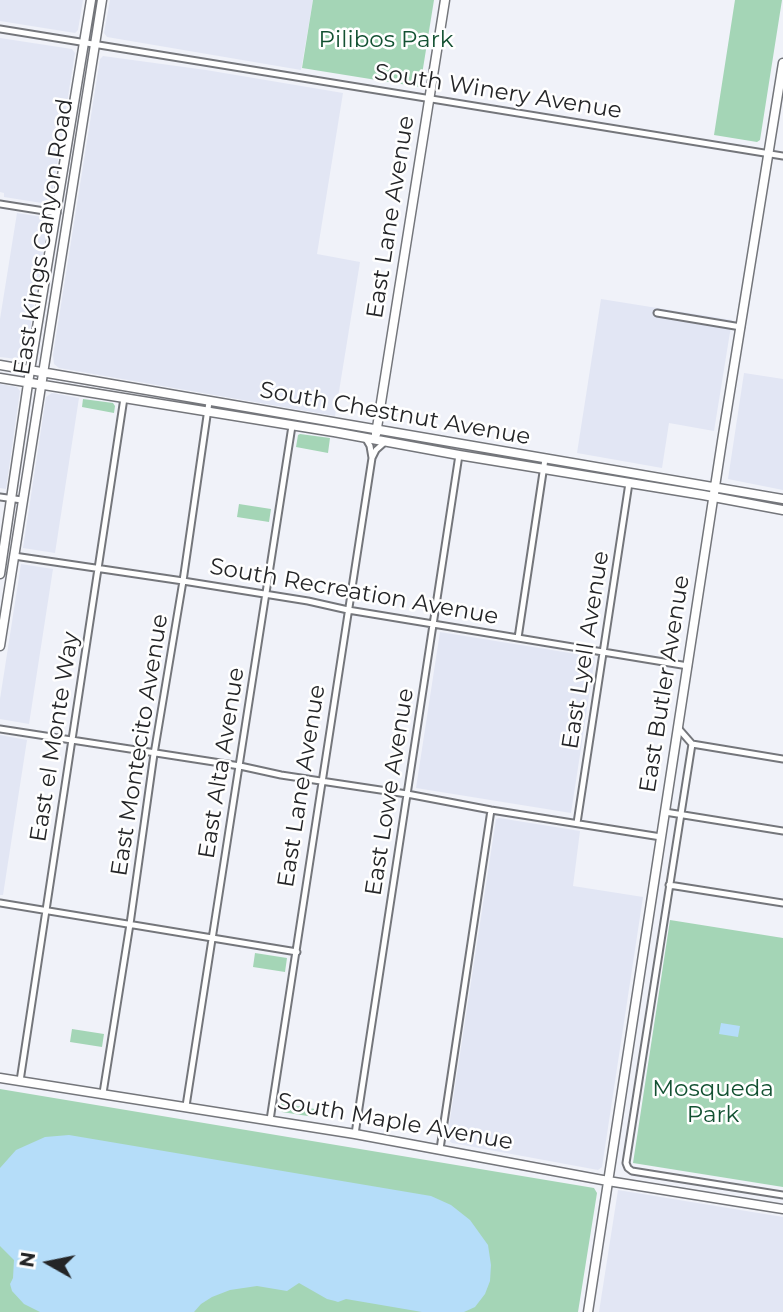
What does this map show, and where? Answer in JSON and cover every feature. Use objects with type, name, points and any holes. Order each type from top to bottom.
[{"type":"main road","name":"East Kings Canyon Road","points":[[0,574],[30,370],[91,0]]},
{"type":"main road","name":"East Kings Canyon Road","points":[[0,646],[3,598],[14,556],[102,0]]},
{"type":"main road","name":"East Lane Avenue","points":[[370,440],[376,430],[445,0]]},
{"type":"main road","name":"East Butler Avenue","points":[[588,1312],[713,496],[783,63]]},
{"type":"main road","name":"South Chestnut Avenue","points":[[0,365],[783,499]]},
{"type":"main road","name":"South Chestnut Avenue","points":[[0,378],[713,496],[783,510]]},
{"type":"main road","points":[[124,398],[133,395],[163,399],[171,395]]},
{"type":"main road","points":[[435,451],[439,447],[477,453],[483,448]]},
{"type":"main road","name":"South Maple Avenue","points":[[0,1078],[355,1134],[608,1181],[783,1209]]},
{"type":"street","name":"South Winery Avenue","points":[[0,29],[783,156]]},
{"type":"street","points":[[0,204],[57,214]]},
{"type":"street","points":[[657,313],[741,327]]},
{"type":"street","name":"East el Monte Way","points":[[20,1081],[124,398]]},
{"type":"street","name":"East Montecito Avenue","points":[[103,1093],[209,402]]},
{"type":"street","name":"East Alta Avenue","points":[[186,1107],[292,426]]},
{"type":"street","name":"East Lane Avenue","points":[[270,1120],[372,458],[370,440]]},
{"type":"street","points":[[372,458],[385,442]]},
{"type":"street","name":"East Lowe Avenue","points":[[355,1134],[459,455]]},
{"type":"street","points":[[519,638],[545,459]]},
{"type":"street","name":"East Lyell Avenue","points":[[577,824],[629,482]]},
{"type":"street","points":[[0,497],[22,500]]},
{"type":"street","name":"South Recreation Avenue","points":[[14,556],[308,601],[348,610],[688,666]]},
{"type":"street","points":[[678,728],[692,744],[783,759]]},
{"type":"street","points":[[0,729],[240,766],[321,782],[661,837]]},
{"type":"street","points":[[692,744],[626,1163],[632,1171],[783,1195]]},
{"type":"street","points":[[440,1149],[491,810]]},
{"type":"street","points":[[665,812],[783,831]]},
{"type":"street","points":[[669,885],[783,903]]},
{"type":"street","points":[[0,903],[296,952]]},
{"type":"street","points":[[638,990],[652,992]]},
{"type":"shaded area","points":[[0,0],[83,0],[78,30],[75,33],[0,21]]},
{"type":"shaded area","points":[[110,0],[313,0],[301,70],[107,37],[104,33]]},
{"type":"shaded area","points":[[0,38],[72,49],[75,53],[51,202],[48,204],[4,197],[4,193],[0,192]]},
{"type":"shaded area","points":[[103,56],[343,93],[317,254],[360,262],[335,416],[59,368],[54,364],[53,355],[100,59]]},
{"type":"shaded area","points":[[17,213],[49,218],[26,353],[17,359],[0,357],[0,319]]},
{"type":"shaded area","points":[[601,299],[732,320],[714,431],[669,423],[662,468],[577,453]]},
{"type":"shaded area","points":[[744,373],[783,379],[783,490],[728,479]]},
{"type":"shaded area","points":[[0,384],[17,387],[20,391],[6,489],[0,488]]},
{"type":"shaded area","points":[[52,393],[79,398],[55,553],[23,548],[46,397]]},
{"type":"shaded area","points":[[21,564],[53,569],[29,724],[0,719],[0,699]]},
{"type":"shaded area","points":[[440,632],[595,657],[571,813],[416,788]]},
{"type":"shaded area","points":[[0,735],[27,740],[3,895],[0,895]]},
{"type":"shaded area","points":[[496,819],[580,831],[573,886],[643,897],[602,1167],[598,1170],[452,1143],[447,1139]]},
{"type":"shaded area","points":[[618,1190],[783,1217],[783,1312],[599,1312]]},
{"type":"green space","name":"Pilibos Park","points":[[313,0],[434,0],[420,87],[302,68]]},
{"type":"green space","points":[[735,0],[782,0],[760,140],[757,142],[714,135]]},
{"type":"green space","points":[[83,399],[113,403],[114,413],[82,407]]},
{"type":"green space","points":[[300,434],[330,438],[328,453],[296,447]]},
{"type":"green space","points":[[239,504],[271,509],[269,522],[237,517]]},
{"type":"green space","name":"Mosqueda Park","points":[[670,920],[783,938],[783,1187],[633,1163]]},
{"type":"green space","points":[[255,953],[287,958],[285,972],[253,967]]},
{"type":"green space","points":[[72,1029],[104,1034],[102,1047],[70,1042]]},
{"type":"green space","points":[[0,1089],[594,1188],[597,1193],[578,1312],[0,1312]]},
{"type":"green space","points":[[281,1103],[315,1109],[314,1117],[282,1112]]},
{"type":"water","points":[[721,1023],[740,1026],[738,1037],[719,1034]]},
{"type":"water","points":[[69,1135],[431,1196],[451,1205],[470,1220],[488,1245],[490,1281],[485,1294],[475,1307],[464,1312],[422,1312],[346,1299],[338,1302],[327,1299],[299,1283],[287,1291],[257,1286],[230,1290],[212,1297],[194,1312],[40,1312],[24,1304],[12,1291],[10,1284],[14,1260],[0,1246],[0,1168],[16,1150],[45,1137]]}]
